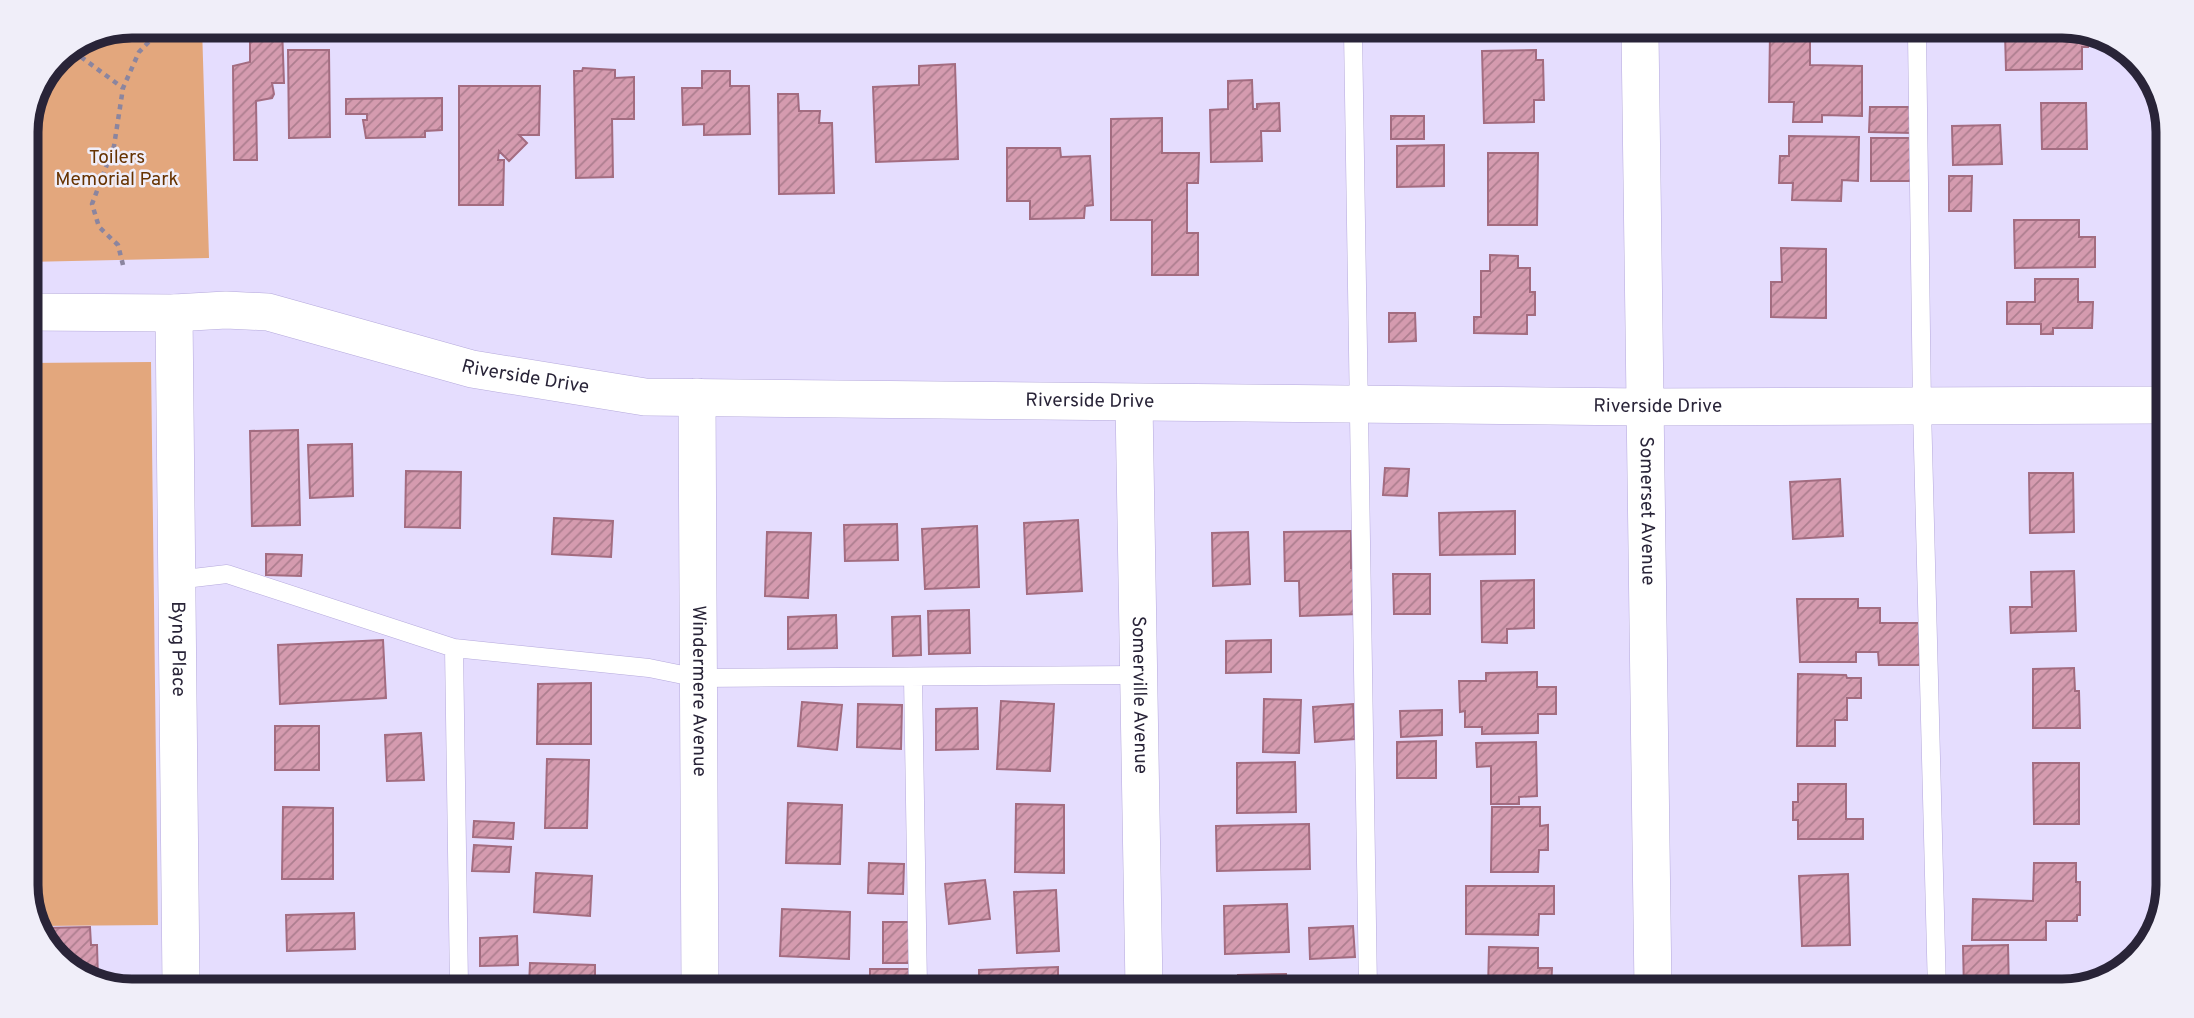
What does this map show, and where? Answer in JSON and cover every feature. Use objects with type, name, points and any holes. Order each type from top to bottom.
[{"type":"street","name":"Somerset Avenue","points":[[1640,38],[1653,979]]},
{"type":"street","name":"Riverside Drive","points":[[39,312],[174,313],[226,310],[268,313],[471,369],[645,397],[1644,407],[2155,405]]},
{"type":"street","name":"Byng Place","points":[[174,313],[181,979]]},
{"type":"street","name":"Windermere Avenue","points":[[697,397],[701,979]]},
{"type":"street","name":"Somerville Avenue","points":[[1134,403],[1144,979]]},
{"type":"lane","points":[[1353,38],[1368,979]]},
{"type":"lane","points":[[1917,38],[1922,408],[1937,979]]},
{"type":"lane","points":[[176,580],[227,574],[454,648],[649,668],[698,678],[1139,675]]},
{"type":"lane","points":[[454,648],[459,979]]},
{"type":"lane","points":[[913,677],[918,979]]},
{"type":"path","points":[[123,265],[118,245],[99,227],[92,204],[114,146],[123,88],[139,52],[152,38]]},
{"type":"path","points":[[79,56],[123,88]]},
{"type":"green space","name":"Toilers Memorial Park","points":[[202,38],[209,258],[39,262],[39,126],[42,108],[58,75],[86,51],[114,40]]},
{"type":"green space","points":[[151,362],[158,925],[48,926],[40,904],[39,363]]},
{"type":"building","points":[[250,38],[282,38],[284,83],[272,83],[272,98],[256,101],[257,160],[234,160],[233,66],[250,62]]},
{"type":"building","points":[[1770,38],[1810,38],[1810,65],[1862,66],[1862,116],[1822,115],[1822,122],[1793,122],[1794,102],[1769,102]]},
{"type":"building","points":[[2005,38],[2061,38],[2088,43],[2088,47],[2082,47],[2082,69],[2006,70]]},
{"type":"building","points":[[288,50],[329,50],[330,137],[289,138]]},
{"type":"building","points":[[1536,50],[1536,60],[1543,60],[1544,100],[1534,100],[1534,122],[1484,123],[1482,51]]},
{"type":"building","points":[[955,64],[958,159],[876,162],[873,87],[919,85],[919,66]]},
{"type":"building","points":[[583,68],[615,70],[615,78],[634,77],[634,119],[612,119],[613,177],[576,178],[574,71],[582,71]]},
{"type":"building","points":[[702,71],[730,71],[730,86],[749,86],[750,134],[704,135],[704,124],[683,125],[682,88],[702,88]]},
{"type":"building","points":[[1252,80],[1253,109],[1257,109],[1257,104],[1279,103],[1280,131],[1261,131],[1262,161],[1211,162],[1210,110],[1228,109],[1228,81]]},
{"type":"building","points":[[459,86],[540,86],[539,135],[519,135],[527,143],[509,161],[499,151],[498,160],[504,160],[503,205],[459,205]]},
{"type":"building","points":[[778,94],[798,94],[799,111],[820,111],[819,123],[832,123],[834,193],[779,194]]},
{"type":"building","points":[[442,98],[442,130],[425,131],[425,137],[366,138],[363,120],[367,120],[367,114],[346,114],[346,99]]},
{"type":"building","points":[[2041,103],[2086,103],[2087,149],[2042,149]]},
{"type":"building","points":[[1870,107],[1912,107],[1912,133],[1869,132]]},
{"type":"building","points":[[1391,116],[1424,116],[1424,139],[1391,139]]},
{"type":"building","points":[[1162,118],[1162,153],[1199,153],[1198,183],[1187,183],[1187,233],[1198,233],[1198,275],[1152,275],[1152,220],[1111,220],[1111,119]]},
{"type":"building","points":[[2000,125],[2002,164],[1953,165],[1952,126]]},
{"type":"building","points":[[1789,136],[1859,137],[1858,181],[1842,180],[1841,201],[1792,200],[1793,183],[1779,183],[1780,156],[1789,156]]},
{"type":"building","points":[[1871,138],[1913,138],[1913,181],[1871,181]]},
{"type":"building","points":[[1444,145],[1444,186],[1397,187],[1397,146]]},
{"type":"building","points":[[1007,148],[1060,148],[1061,157],[1090,156],[1093,205],[1085,206],[1084,218],[1030,219],[1030,201],[1007,201]]},
{"type":"building","points":[[1488,153],[1538,153],[1537,225],[1488,225]]},
{"type":"building","points":[[1949,176],[1972,176],[1971,211],[1949,211]]},
{"type":"building","points":[[2014,220],[2079,220],[2079,237],[2095,237],[2095,267],[2015,268]]},
{"type":"building","points":[[1781,248],[1826,249],[1826,318],[1771,317],[1771,282],[1782,282]]},
{"type":"building","points":[[1490,255],[1518,256],[1518,268],[1530,268],[1530,292],[1535,292],[1535,315],[1527,315],[1527,334],[1474,333],[1474,317],[1481,317],[1481,271],[1490,271]]},
{"type":"building","points":[[2035,279],[2078,279],[2078,302],[2093,302],[2092,328],[2053,328],[2053,334],[2041,334],[2041,324],[2007,324],[2007,302],[2035,302]]},
{"type":"building","points":[[1389,313],[1415,313],[1416,341],[1389,342]]},
{"type":"building","points":[[298,430],[300,525],[252,526],[250,431]]},
{"type":"building","points":[[352,444],[353,496],[310,498],[308,445]]},
{"type":"building","points":[[1385,468],[1409,469],[1407,496],[1383,495]]},
{"type":"building","points":[[406,471],[461,472],[460,528],[405,527]]},
{"type":"building","points":[[2029,473],[2073,473],[2074,532],[2030,533]]},
{"type":"building","points":[[1840,479],[1843,536],[1793,539],[1790,482]]},
{"type":"building","points":[[1515,511],[1515,554],[1440,555],[1439,513]]},
{"type":"building","points":[[554,518],[613,521],[611,557],[552,554]]},
{"type":"building","points":[[1078,520],[1082,591],[1027,594],[1024,523]]},
{"type":"building","points":[[897,524],[898,560],[845,561],[844,525]]},
{"type":"building","points":[[977,526],[979,587],[925,589],[922,529]]},
{"type":"building","points":[[1351,531],[1351,568],[1358,568],[1359,614],[1300,616],[1299,581],[1285,581],[1284,532]]},
{"type":"building","points":[[767,532],[811,533],[808,598],[765,596]]},
{"type":"building","points":[[1248,532],[1250,584],[1213,586],[1212,533]]},
{"type":"building","points":[[266,554],[302,555],[301,576],[266,575]]},
{"type":"building","points":[[2074,571],[2076,631],[2011,633],[2010,607],[2032,607],[2031,572]]},
{"type":"building","points":[[1393,574],[1430,574],[1430,614],[1394,614]]},
{"type":"building","points":[[1534,580],[1534,628],[1507,629],[1507,643],[1482,642],[1481,581]]},
{"type":"building","points":[[1797,599],[1858,599],[1858,608],[1880,608],[1880,623],[1919,623],[1920,665],[1879,665],[1878,652],[1856,652],[1856,662],[1800,662]]},
{"type":"building","points":[[969,610],[970,653],[929,654],[928,611]]},
{"type":"building","points":[[836,615],[837,648],[788,649],[788,617]]},
{"type":"building","points":[[920,616],[921,655],[893,656],[892,617]]},
{"type":"building","points":[[383,640],[386,698],[280,704],[278,645]]},
{"type":"building","points":[[1271,640],[1271,672],[1226,673],[1226,641]]},
{"type":"building","points":[[2074,668],[2075,691],[2079,691],[2080,728],[2033,728],[2033,669]]},
{"type":"building","points":[[1537,672],[1537,687],[1556,687],[1556,714],[1538,714],[1538,733],[1482,734],[1482,727],[1465,727],[1465,711],[1460,712],[1459,681],[1486,681],[1486,673]]},
{"type":"building","points":[[1798,674],[1861,678],[1861,698],[1847,698],[1847,720],[1835,720],[1835,746],[1797,746]]},
{"type":"building","points":[[591,683],[591,744],[537,744],[538,684]]},
{"type":"building","points":[[1264,699],[1301,700],[1299,753],[1263,752]]},
{"type":"building","points":[[1001,701],[1054,704],[1050,771],[997,769]]},
{"type":"building","points":[[802,702],[842,705],[837,750],[798,746]]},
{"type":"building","points":[[858,704],[902,705],[901,749],[857,747]]},
{"type":"building","points":[[1353,704],[1355,739],[1315,742],[1313,707]]},
{"type":"building","points":[[977,708],[978,749],[936,750],[936,709]]},
{"type":"building","points":[[1442,710],[1442,735],[1401,737],[1400,711]]},
{"type":"building","points":[[275,726],[319,726],[319,770],[275,770]]},
{"type":"building","points":[[421,733],[424,780],[387,781],[385,735]]},
{"type":"building","points":[[1436,741],[1436,778],[1397,778],[1397,742]]},
{"type":"building","points":[[1536,742],[1537,796],[1519,797],[1519,804],[1491,804],[1491,766],[1477,767],[1476,743]]},
{"type":"building","points":[[547,759],[589,760],[587,828],[545,828]]},
{"type":"building","points":[[1295,762],[1296,812],[1237,813],[1237,763]]},
{"type":"building","points":[[2033,763],[2079,763],[2079,824],[2034,824]]},
{"type":"building","points":[[1798,784],[1846,784],[1846,819],[1863,819],[1863,839],[1798,839],[1798,820],[1793,820],[1793,802],[1798,802]]},
{"type":"building","points":[[788,803],[842,805],[840,864],[786,863]]},
{"type":"building","points":[[1016,804],[1064,805],[1064,873],[1015,872]]},
{"type":"building","points":[[283,807],[333,808],[333,879],[282,879]]},
{"type":"building","points":[[1492,807],[1540,807],[1540,826],[1548,825],[1548,850],[1539,850],[1538,872],[1491,872]]},
{"type":"building","points":[[474,821],[514,823],[513,839],[473,837]]},
{"type":"building","points":[[1309,824],[1310,869],[1217,871],[1216,826]]},
{"type":"building","points":[[474,845],[511,847],[509,872],[472,871]]},
{"type":"building","points":[[869,863],[904,864],[903,894],[868,893]]},
{"type":"building","points":[[2034,863],[2076,863],[2076,882],[2080,882],[2080,915],[2077,915],[2077,921],[2046,921],[2046,940],[1972,940],[1973,899],[2033,901]]},
{"type":"building","points":[[536,873],[592,876],[590,916],[534,912]]},
{"type":"building","points":[[1848,874],[1850,945],[1802,946],[1799,876]]},
{"type":"building","points":[[985,880],[990,919],[949,924],[945,884]]},
{"type":"building","points":[[1466,886],[1554,886],[1554,914],[1539,914],[1538,935],[1466,934]]},
{"type":"building","points":[[1056,890],[1059,951],[1017,953],[1014,892]]},
{"type":"building","points":[[1287,904],[1289,952],[1225,954],[1224,906]]},
{"type":"building","points":[[782,909],[850,912],[849,959],[780,956]]},
{"type":"building","points":[[354,913],[355,949],[287,951],[286,915]]},
{"type":"building","points":[[883,922],[911,922],[911,963],[883,963]]},
{"type":"building","points":[[1353,926],[1355,957],[1310,959],[1309,928]]},
{"type":"building","points":[[90,927],[91,945],[97,945],[98,972],[75,960],[54,938],[49,928]]},
{"type":"building","points":[[517,936],[518,965],[480,966],[480,938]]},
{"type":"building","points":[[2008,945],[2009,979],[1964,979],[1963,946]]},
{"type":"building","points":[[1489,947],[1538,948],[1538,968],[1552,968],[1552,979],[1488,979]]},
{"type":"building","points":[[530,963],[595,965],[595,979],[529,979]]},
{"type":"building","points":[[1058,967],[1058,979],[979,979],[979,970]]},
{"type":"building","points":[[870,969],[910,969],[910,979],[870,979]]},
{"type":"building","points":[[1286,974],[1286,979],[1238,979],[1238,975]]}]
